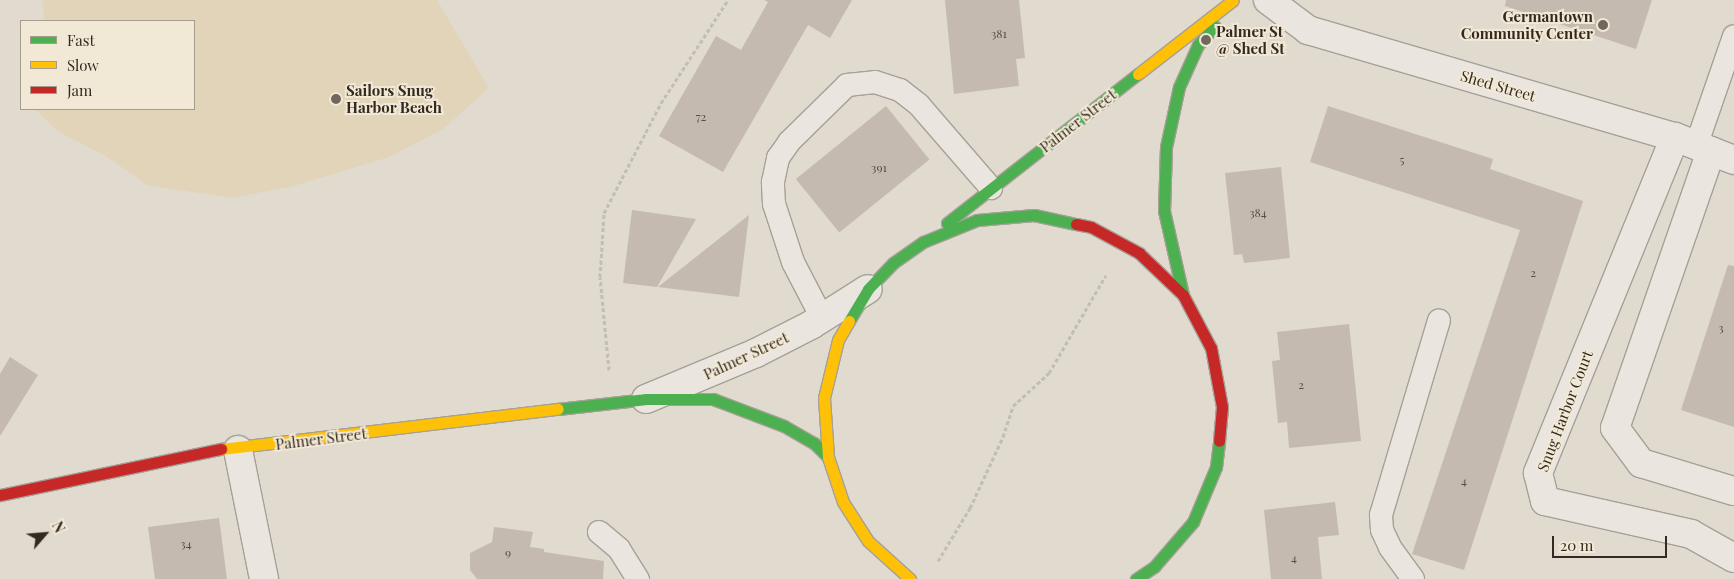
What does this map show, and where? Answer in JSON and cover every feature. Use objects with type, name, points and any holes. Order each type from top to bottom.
[{"type":"street","name":"Palmer Street","points":[[923,242],[1233,0]]},
{"type":"street","points":[[1151,575],[1193,522],[1217,457],[1222,407],[1211,348],[1183,295],[1164,211],[1166,146],[1179,87],[1198,45],[1238,0]]},
{"type":"street","name":"Shed Street","points":[[1268,0],[1308,30],[1704,148]]},
{"type":"street","points":[[1704,148],[1616,428],[1640,463],[1734,491]]},
{"type":"street","name":"Snug Harbor Court","points":[[1704,148],[1538,473],[1545,501],[1691,534],[1734,558]]},
{"type":"street","points":[[910,579],[868,541],[843,502],[828,457],[824,398],[838,340],[868,288],[893,263],[923,242],[977,220],[1034,215],[1091,227],[1139,253],[1183,295]]},
{"type":"street","name":"Palmer Street","points":[[646,399],[756,353],[822,318],[868,288]]},
{"type":"street","name":"Palmer Street","points":[[0,495],[216,450],[238,450],[646,399],[713,399],[784,426],[814,443],[828,457]]},
{"type":"street","points":[[238,450],[264,579]]},
{"type":"lane","points":[[1704,148],[1734,36]]},
{"type":"lane","points":[[822,318],[790,253],[774,204],[773,182],[778,158],[789,142],[847,85],[875,82],[900,90],[919,106],[991,188]]},
{"type":"lane","points":[[1413,579],[1390,547],[1382,530],[1381,515],[1439,320]]},
{"type":"lane","points":[[599,532],[619,549],[638,579]]},
{"type":"path","points":[[611,404],[600,277],[604,213],[662,103],[728,0]]},
{"type":"path","points":[[934,567],[970,508],[1003,437],[1013,406],[1049,373],[1110,268]]},
{"type":"sand","name":"Sailors Snug Harbor Beach","points":[[43,0],[437,0],[489,88],[443,129],[389,157],[294,186],[231,198],[147,185],[106,156],[57,131],[36,110],[195,110],[195,20],[44,20]]},
{"type":"building","points":[[764,0],[852,0],[830,38],[808,25],[723,172],[659,136],[716,36],[741,50],[768,2]]},
{"type":"building","points":[[945,0],[1019,0],[1025,58],[1016,59],[1019,86],[954,94]]},
{"type":"building","name":"Germantown Community Center","points":[[1506,0],[1652,0],[1636,49],[1505,6]]},
{"type":"building","points":[[886,106],[929,160],[839,233],[796,179]]},
{"type":"building","points":[[1328,106],[1493,159],[1490,169],[1583,201],[1464,570],[1412,554],[1520,230],[1310,162]]},
{"type":"building","points":[[1281,167],[1290,258],[1244,263],[1242,254],[1234,255],[1225,173]]},
{"type":"building","points":[[632,210],[696,219],[657,287],[623,283]]},
{"type":"building","points":[[749,215],[739,297],[658,287]]},
{"type":"building","points":[[1728,265],[1734,266],[1734,427],[1681,410]]},
{"type":"building","points":[[1349,324],[1361,441],[1289,448],[1287,422],[1278,423],[1272,361],[1280,360],[1277,332]]},
{"type":"building","points":[[10,357],[38,375],[0,436],[0,374]]},
{"type":"building","points":[[1335,502],[1339,535],[1318,537],[1322,579],[1271,579],[1264,510]]},
{"type":"building","points":[[219,518],[227,579],[155,579],[148,527]]},
{"type":"building","points":[[494,527],[533,532],[530,547],[544,549],[544,552],[604,561],[603,579],[477,579],[470,570],[470,553],[492,542]]},
{"type":"traffic: fast","points":[[1183,295],[1164,211],[1166,147],[1179,87],[1198,45],[1215,26]]},
{"type":"traffic: fast","points":[[947,223],[1138,74]]},
{"type":"traffic: fast","points":[[849,321],[868,289],[893,263],[923,242],[977,220],[1034,215],[1076,224]]},
{"type":"traffic: fast","points":[[558,409],[646,399],[713,399],[784,426],[814,443],[828,457]]},
{"type":"traffic: fast","points":[[1136,579],[1154,567],[1193,522],[1216,467],[1219,441]]},
{"type":"traffic: slow","points":[[1138,74],[1233,0]]},
{"type":"traffic: slow","points":[[849,321],[838,340],[824,398],[828,457],[843,502],[868,541],[910,579]]},
{"type":"traffic: slow","points":[[221,449],[558,409]]},
{"type":"traffic: jam","points":[[1076,224],[1091,227],[1139,253],[1183,295],[1211,348],[1222,407],[1219,441]]},
{"type":"traffic: jam","points":[[0,495],[221,449]]},
{"type":"place","name":"Germantown Community Center","points":[[1603,25]]},
{"type":"place","name":"Palmer St @ Shed St","points":[[1206,40]]},
{"type":"place","name":"Sailors Snug Harbor Beach","points":[[336,99]]}]
